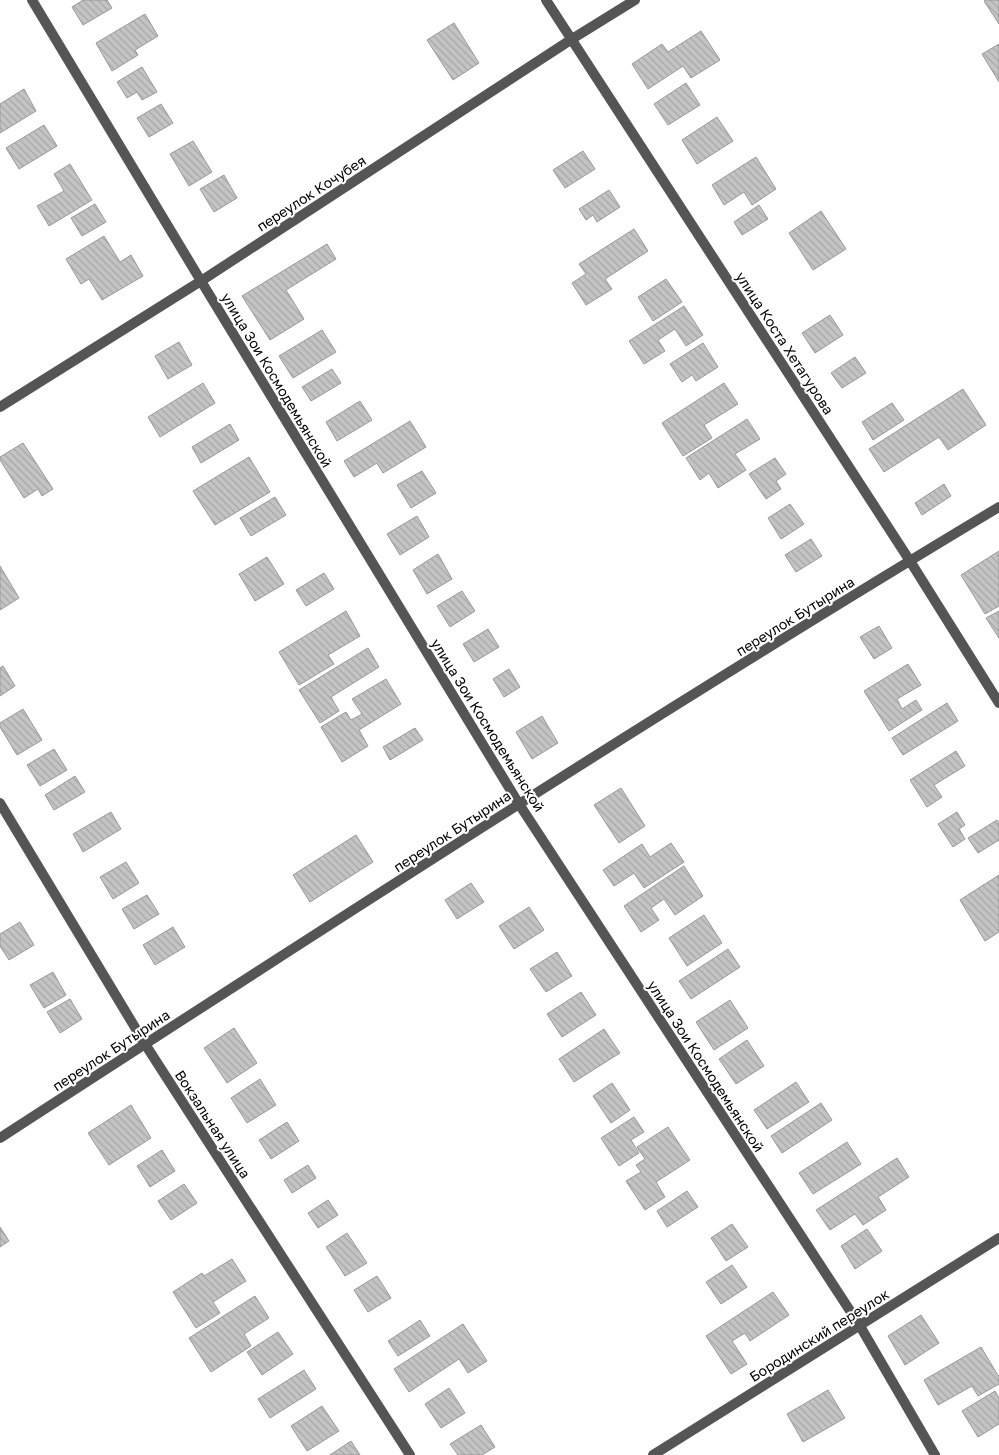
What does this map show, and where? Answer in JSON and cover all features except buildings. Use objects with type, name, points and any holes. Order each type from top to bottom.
[{"type":"street","name":"улица Зои Космодемьянской","points":[[32,0],[519,804],[860,1326],[935,1455]]},
{"type":"street","name":"улица Коста Хетагурова","points":[[546,0],[910,561],[999,703]]},
{"type":"street","name":"переулок Кочубея","points":[[0,407],[201,281],[635,0]]},
{"type":"street","name":"переулок Бутырина","points":[[0,1138],[519,804],[910,561],[999,508]]},
{"type":"street","name":"Вокзальная улица","points":[[0,803],[146,1044],[410,1455]]},
{"type":"street","name":"Бородинский переулок","points":[[653,1455],[999,1238]]}]
